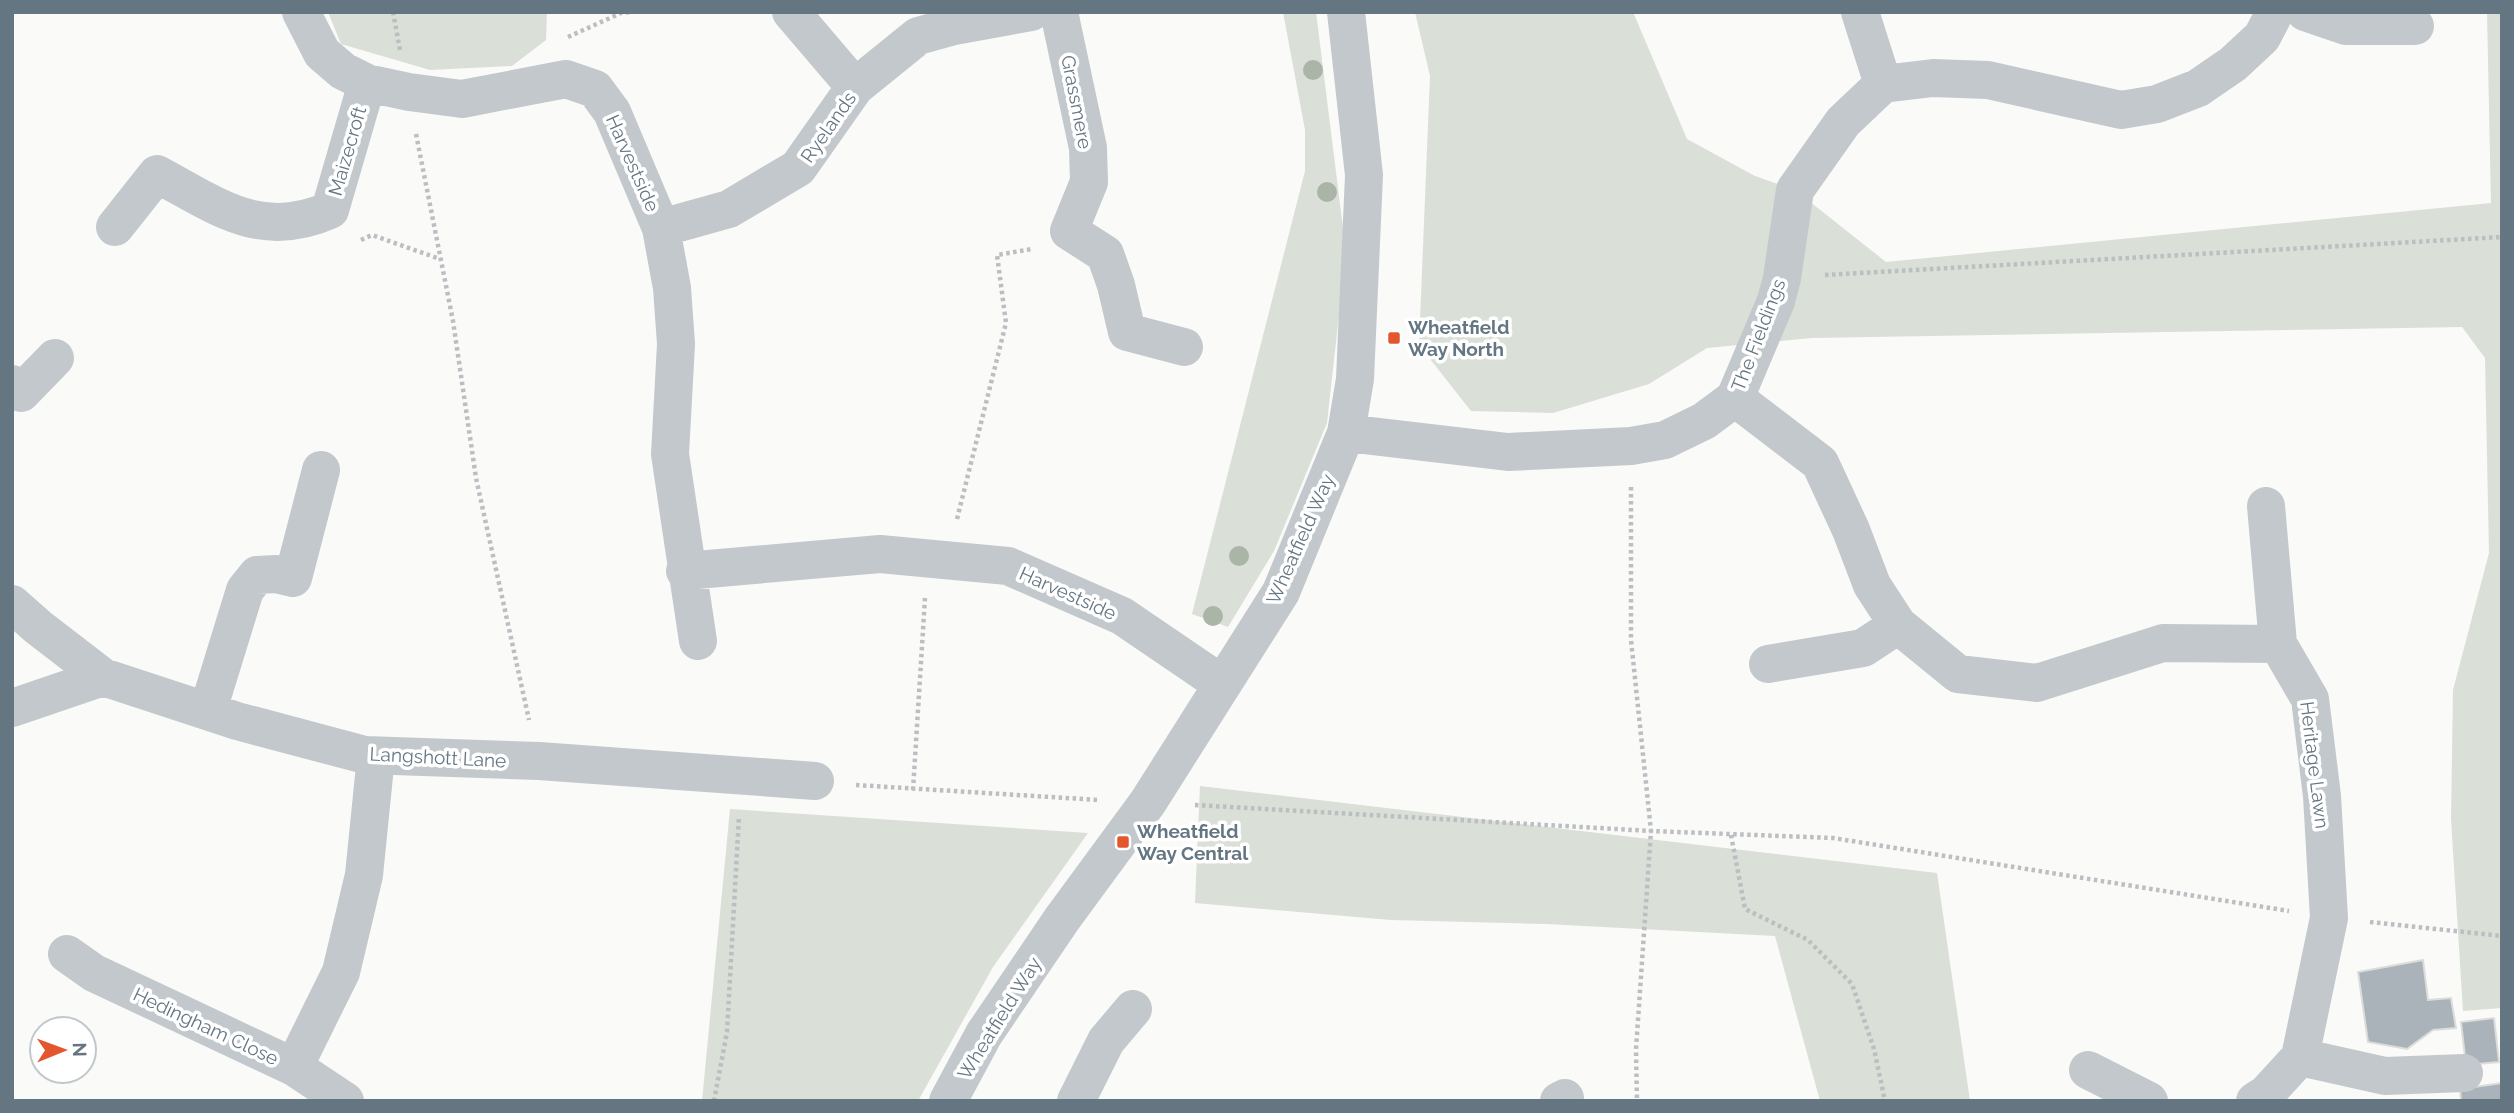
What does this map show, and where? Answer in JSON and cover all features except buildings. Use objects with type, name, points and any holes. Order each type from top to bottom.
[{"type":"street","name":"Harvestside","points":[[301,12],[322,53],[343,71],[367,83],[463,99],[565,79],[595,89],[612,112],[661,228],[672,288],[676,344],[670,454],[685,571],[698,641]]},
{"type":"street","points":[[791,12],[855,87]]},
{"type":"street","name":"Ryelands","points":[[661,228],[729,209],[799,168],[855,87],[918,36],[954,26],[1031,12]]},
{"type":"street","name":"Grassmere","points":[[1059,12],[1088,148],[1089,182],[1069,231]]},
{"type":"street","name":"Wheatfield Way","points":[[948,1101],[984,1034],[1062,919],[1148,803],[1281,592],[1346,433],[1354,379],[1364,175],[1346,12]]},
{"type":"street","points":[[1860,12],[1883,84],[1933,78],[1988,80],[2121,110],[2157,104],[2198,88],[2233,64],[2262,37],[2275,12]]},
{"type":"street","points":[[2305,12],[2346,26],[2415,26]]},
{"type":"street","name":"Maizecroft","points":[[115,227],[157,174],[240,217],[273,224],[309,219],[330,210],[367,83]]},
{"type":"street","name":"The Fieldings","points":[[1346,433],[1508,452],[1631,446],[1665,440],[1704,421],[1735,398],[1776,301],[1795,190],[1843,122],[1883,84]]},
{"type":"street","points":[[1069,231],[1105,254],[1127,331],[1184,347]]},
{"type":"street","points":[[12,384],[21,393],[55,358]]},
{"type":"street","points":[[1735,398],[1819,463],[1851,530],[1872,585],[1898,625],[1958,674],[2037,683],[2162,643],[2278,644],[2266,506]]},
{"type":"street","points":[[208,710],[245,590],[257,575],[275,574],[293,578],[321,470]]},
{"type":"street","name":"Harvestside","points":[[685,571],[880,554],[1008,566],[1122,616],[1222,684]]},
{"type":"street","name":"Langshott Lane","points":[[12,604],[103,677],[250,724],[365,755],[539,761],[815,782]]},
{"type":"street","points":[[1768,664],[1863,648],[1898,625]]},
{"type":"street","name":"Heritage Lawn","points":[[2278,644],[2310,699],[2322,796],[2329,918],[2300,1057]]},
{"type":"street","points":[[12,708],[103,677]]},
{"type":"street","name":"Hedingham Close","points":[[294,1067],[341,972],[364,875],[376,755]]},
{"type":"street","name":"Hedingham Close","points":[[67,954],[94,973],[294,1067],[345,1101]]},
{"type":"street","points":[[1076,1101],[1106,1041],[1133,1009]]},
{"type":"street","points":[[2255,1101],[2266,1094],[2300,1057],[2379,1088],[2464,1073]]},
{"type":"street","points":[[2088,1070],[2149,1101]]},
{"type":"path","points":[[409,92],[453,321],[476,478],[539,761]]},
{"type":"path","points":[[913,790],[937,560],[1006,323],[997,255],[1072,243],[1069,231]]},
{"type":"path","points":[[1782,278],[2502,237]]},
{"type":"path","points":[[1631,446],[1631,640],[1651,831],[1636,1049],[1637,1101]]},
{"type":"path","points":[[714,1101],[727,1032],[741,777]]},
{"type":"path","points":[[815,782],[913,790],[1651,831],[1833,838],[2329,918],[2502,936]]},
{"type":"path","points":[[1731,835],[1745,909],[1808,940],[1852,984],[1874,1049],[1885,1101]]},
{"type":"shaded area","points":[[328,12],[547,12],[546,40],[512,66],[430,70],[341,44]]},
{"type":"shaded area","points":[[1283,12],[1316,12],[1346,252],[1327,423],[1274,551],[1228,627],[1192,614],[1305,171],[1305,130]]},
{"type":"shaded area","points":[[1415,12],[1633,12],[1687,139],[1755,176],[1795,190],[1886,262],[2491,203],[2487,12],[2502,12],[2502,1008],[2463,1011],[2451,819],[2453,690],[2489,553],[2485,358],[2462,327],[1812,338],[1707,348],[1649,384],[1553,413],[1471,411],[1419,345],[1430,76]]},
{"type":"shaded area","points":[[1200,786],[1937,873],[1970,1101],[1820,1101],[1775,936],[1546,924],[1391,920],[1195,903]]},
{"type":"shaded area","points":[[730,809],[1088,833],[993,967],[918,1101],[702,1101]]},
{"type":"place","name":"Wheatfield Way North","points":[[1394,338]]},
{"type":"place","name":"Wheatfield Way Central","points":[[1123,842]]}]
